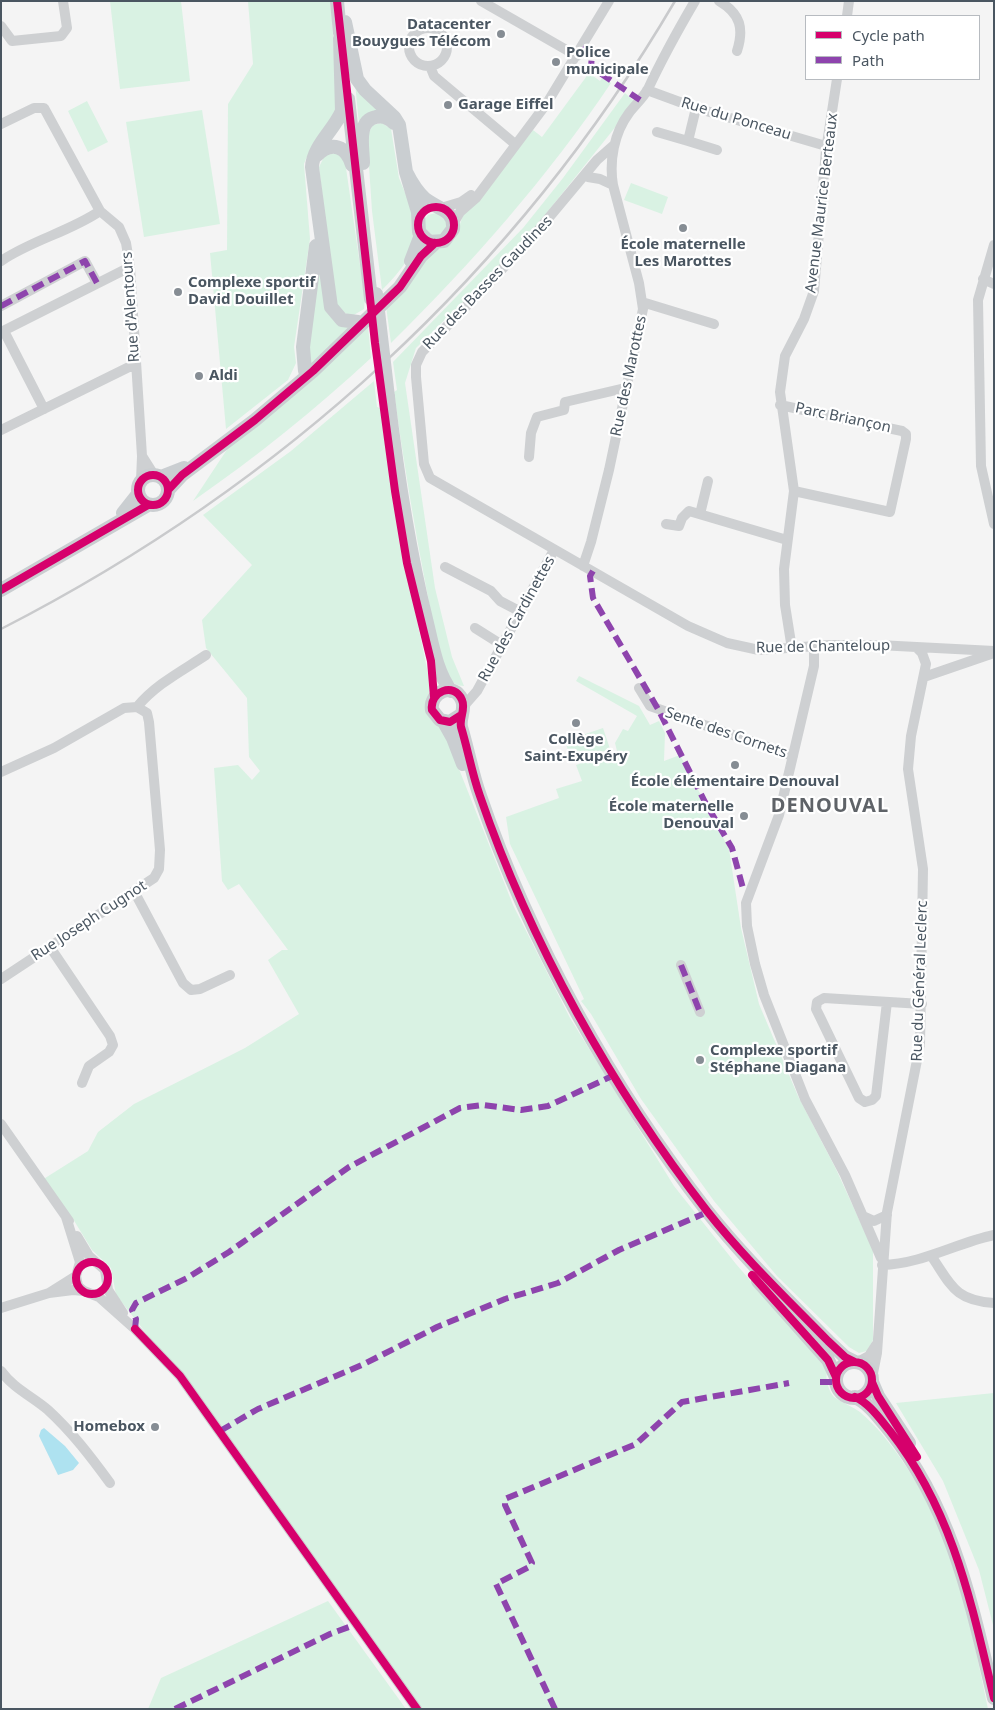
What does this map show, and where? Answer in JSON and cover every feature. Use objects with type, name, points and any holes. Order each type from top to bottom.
[{"type":"main road","points":[[161,480],[191,463],[305,371],[358,322],[402,276],[417,249],[420,235],[419,219],[406,172],[400,132],[394,117],[364,90],[357,79],[337,1]]},
{"type":"main road","points":[[343,1],[342,108],[338,121],[313,159],[312,172],[318,226],[331,307],[342,320],[358,322]]},
{"type":"main road","points":[[342,25],[364,189],[373,296]]},
{"type":"main road","points":[[342,25],[361,212],[401,532],[431,661],[434,697],[432,710],[435,716],[444,722],[453,738],[492,841],[524,915],[594,1050],[648,1137],[686,1191],[738,1258],[828,1360],[841,1392],[854,1397],[867,1406],[894,1437],[915,1468],[942,1518],[966,1585],[994,1698]]},
{"type":"main road","points":[[364,189],[364,126],[374,117],[383,117],[392,121],[400,132]]},
{"type":"main road","points":[[313,159],[329,147],[338,146],[344,150],[352,164],[361,212]]},
{"type":"main road","points":[[1,585],[122,514],[132,505],[146,476],[161,480],[182,475],[255,420],[313,371],[400,287],[421,256],[435,243],[448,238],[454,224],[450,214],[421,195],[406,172]]},
{"type":"main road","points":[[419,219],[427,209],[439,208]]},
{"type":"main road","points":[[305,371],[303,347],[318,226]]},
{"type":"main road","points":[[420,235],[427,241],[435,243]]},
{"type":"main road","points":[[385,399],[414,570],[440,671],[454,692],[461,698],[461,728],[480,795],[509,870],[554,967],[614,1075],[679,1172],[730,1239],[828,1341],[845,1357],[867,1368],[878,1396],[915,1452],[948,1516],[968,1571],[994,1675]]},
{"type":"main road","points":[[1,590],[148,505],[156,505],[163,502],[168,496],[161,480]]},
{"type":"main road","points":[[140,488],[148,505]]},
{"type":"main road","points":[[434,697],[442,691],[454,692]]},
{"type":"main road","points":[[444,722],[453,721],[462,711]]},
{"type":"main road","points":[[836,1377],[842,1366],[857,1362]]},
{"type":"main road","points":[[854,1397],[866,1393],[872,1380]]},
{"type":"street","points":[[1,26],[12,41],[61,36],[67,28],[63,1]]},
{"type":"street","points":[[482,1],[577,56]]},
{"type":"street","points":[[454,224],[460,212],[476,198],[488,179],[547,103],[609,1]]},
{"type":"street","name":"Rue des Basses Gaudines","points":[[583,566],[430,478],[424,464],[416,365],[428,344],[531,239],[584,179],[597,160],[614,145],[625,120],[647,90],[653,75],[695,1]]},
{"type":"street","points":[[719,1],[732,11],[740,25],[742,34],[737,51]]},
{"type":"street","points":[[847,15],[849,1]]},
{"type":"street","points":[[430,66],[434,76],[515,144]]},
{"type":"street","name":"Avenue Maurice Berteaux","points":[[792,649],[785,605],[787,540],[794,491],[780,405],[781,382],[785,356],[804,319],[814,291],[826,146],[837,80]]},
{"type":"street","name":"Rue du Ponceau","points":[[647,90],[696,108],[826,146]]},
{"type":"street","name":"Rue d'Alentours","points":[[1,124],[34,108],[44,108],[100,211],[119,227],[126,243],[130,267],[142,456],[140,488]]},
{"type":"street","points":[[688,141],[696,108]]},
{"type":"street","points":[[657,132],[717,150]]},
{"type":"street","name":"Rue des Marottes","points":[[583,566],[592,542],[610,470],[625,388],[642,316],[639,283],[613,185],[611,166],[614,145]]},
{"type":"street","points":[[597,160],[611,166]]},
{"type":"street","points":[[584,179],[597,170],[611,166]]},
{"type":"street","points":[[584,179],[600,178],[613,185]]},
{"type":"street","points":[[439,208],[461,202],[488,179]]},
{"type":"street","points":[[1,261],[17,250],[80,224],[100,211]]},
{"type":"street","points":[[994,245],[978,300],[980,448],[982,472],[994,524]]},
{"type":"street","points":[[1,306],[85,261],[97,283]]},
{"type":"street","points":[[44,409],[3,332],[130,267]]},
{"type":"street","points":[[983,279],[994,284]]},
{"type":"street","points":[[642,302],[714,324]]},
{"type":"street","points":[[1,430],[129,367],[135,367]]},
{"type":"street","points":[[529,457],[532,432],[537,417],[564,410],[565,402],[625,388]]},
{"type":"street","name":"Parc Briançon","points":[[780,405],[902,431],[906,434],[890,512],[794,491]]},
{"type":"street","name":"Rue d'Alentours","points":[[142,456],[161,480]]},
{"type":"street","points":[[700,514],[708,481]]},
{"type":"street","points":[[666,524],[679,526],[682,518],[689,511],[787,540]]},
{"type":"street","name":"Rue des Cardinettes","points":[[462,711],[479,688],[554,550]]},
{"type":"street","name":"Rue de Chanteloup","points":[[583,566],[708,636],[759,650],[886,645],[920,652]]},
{"type":"street","points":[[445,567],[491,591],[500,601],[520,612]]},
{"type":"street","points":[[475,628],[502,645]]},
{"type":"street","points":[[814,647],[814,666],[779,815],[746,903],[751,950],[767,1002],[805,1099],[845,1175],[882,1263],[932,1256],[971,1239],[994,1235]]},
{"type":"street","points":[[920,652],[933,648],[994,652]]},
{"type":"street","name":"Rue du Général Leclerc","points":[[872,1380],[877,1357],[882,1263],[887,1214],[917,1070],[922,1004],[923,869],[908,769],[911,736],[926,664],[920,652]]},
{"type":"street","points":[[924,677],[994,652]]},
{"type":"street","points":[[1,772],[63,744],[124,708],[138,706],[146,695],[206,655]]},
{"type":"street","name":"Rue des Cardinettes","points":[[454,692],[472,691],[479,688]]},
{"type":"street","name":"Sente des Cornets","points":[[639,688],[650,706],[793,756]]},
{"type":"street","name":"Rue Joseph Cugnot","points":[[1,979],[154,878],[159,868],[160,860],[149,722],[146,713],[138,706]]},
{"type":"street","points":[[134,891],[183,983],[191,990],[200,989],[230,975]]},
{"type":"street","points":[[50,947],[110,1036],[113,1046],[109,1052],[89,1066],[82,1083]]},
{"type":"street","points":[[681,965],[700,1012]]},
{"type":"street","points":[[887,1002],[876,1096],[872,1100],[863,1102],[858,1098],[816,1005],[824,998],[922,1004]]},
{"type":"street","points":[[1,1124],[66,1217],[89,1256],[105,1270],[111,1296],[135,1329]]},
{"type":"street","points":[[863,1216],[874,1221],[887,1214]]},
{"type":"street","points":[[66,1217],[79,1258],[77,1284],[88,1293],[101,1299],[135,1329],[180,1376],[417,1709]]},
{"type":"street","points":[[932,1256],[957,1293],[985,1303],[994,1303]]},
{"type":"street","points":[[50,1293],[78,1273],[87,1263],[98,1263]]},
{"type":"street","points":[[1,1308],[50,1293],[68,1290],[88,1293],[101,1291],[107,1282]]},
{"type":"street","points":[[857,1362],[869,1356],[877,1344]]},
{"type":"street","points":[[1,1371],[26,1395],[46,1408],[65,1427],[110,1483]]},
{"type":"green space","points":[[110,1],[181,1],[190,81],[120,89]]},
{"type":"green space","points":[[248,1],[331,1],[337,104],[331,120],[304,164],[310,239],[294,347],[296,363],[288,380],[226,429],[210,253],[227,250],[228,104],[253,64]]},
{"type":"green space","points":[[589,73],[600,81],[602,78],[611,83],[586,118],[535,186],[507,219],[451,282],[391,343],[386,306],[435,250],[448,245],[455,239],[463,215],[533,130],[542,137]]},
{"type":"green space","points":[[355,83],[382,110],[359,124]]},
{"type":"green space","points":[[625,93],[634,101],[629,110],[521,245],[416,348],[405,383],[435,588],[452,657],[464,686],[455,684],[445,668],[435,636],[405,467],[394,392],[397,390],[393,362],[523,228],[563,178]]},
{"type":"green space","points":[[87,101],[108,142],[88,152],[68,111]]},
{"type":"green space","points":[[202,110],[220,224],[144,237],[126,122]]},
{"type":"green space","points":[[382,123],[391,129],[399,178],[413,212],[412,220],[415,234],[412,250],[404,265],[382,290],[372,211],[367,136],[373,125]]},
{"type":"green space","points":[[338,153],[345,161],[365,300],[364,309],[352,316],[336,309],[319,167],[325,155]]},
{"type":"green space","points":[[631,183],[668,197],[662,214],[624,200]]},
{"type":"green space","points":[[436,213],[444,217],[447,225],[442,235],[427,236],[423,221],[428,215]]},
{"type":"green space","points":[[317,256],[326,306],[353,325],[309,365],[306,356]]},
{"type":"green space","points":[[368,326],[371,358],[285,433],[193,501],[228,448]]},
{"type":"green space","points":[[374,381],[377,407],[380,408],[394,507],[428,674],[430,696],[513,905],[570,1018],[674,1186],[736,1264],[823,1365],[827,1372],[829,1389],[832,1395],[857,1410],[888,1441],[927,1501],[951,1558],[960,1588],[988,1709],[417,1709],[180,1376],[116,1295],[111,1268],[92,1250],[73,1219],[42,1180],[88,1151],[98,1132],[134,1104],[245,1048],[299,1014],[268,960],[282,950],[288,950],[239,884],[228,890],[222,881],[214,768],[238,765],[252,780],[260,771],[249,757],[247,698],[206,648],[202,620],[252,565],[203,515],[291,451]]},
{"type":"green space","name":"Complexe sportif Stéphane Diagana","points":[[579,676],[639,706],[650,725],[659,721],[665,733],[664,761],[680,755],[729,849],[741,928],[759,1004],[798,1096],[836,1169],[873,1250],[873,1340],[867,1351],[859,1353],[849,1347],[777,1276],[714,1201],[641,1099],[591,1014],[581,1001],[584,999],[510,844],[506,817],[559,798],[556,789],[582,781],[576,765],[617,751],[615,743],[623,729],[628,731],[637,716],[576,681]]},
{"type":"green space","points":[[603,728],[610,749],[572,762],[565,741]]},
{"type":"green space","points":[[994,1393],[994,1629],[979,1570],[943,1481],[896,1403]]},
{"type":"green space","points":[[328,1601],[406,1709],[148,1709],[161,1678]]},
{"type":"water","points":[[44,1428],[65,1446],[79,1463],[73,1470],[58,1475],[39,1436]]},
{"type":"railway","points":[[1,629],[104,572],[202,509],[296,439],[383,363],[466,282],[542,194],[612,100],[675,1]]},
{"type":"marked path","points":[[582,48],[592,55],[591,67],[640,100]]},
{"type":"marked path","points":[[1,306],[85,261],[97,283]]},
{"type":"marked path","points":[[593,571],[590,576],[593,598],[658,709],[705,802],[732,848],[744,892]]},
{"type":"marked path","points":[[681,965],[700,1012]]},
{"type":"marked path","points":[[135,1329],[136,1319],[132,1310],[136,1303],[187,1278],[229,1252],[349,1167],[460,1108],[483,1105],[521,1110],[548,1106],[610,1077]]},
{"type":"marked path","points":[[220,1431],[258,1409],[364,1364],[437,1327],[505,1299],[558,1283],[619,1250],[703,1214]]},
{"type":"marked path","points":[[820,1382],[836,1382]]},
{"type":"marked path","points":[[555,1709],[496,1584],[529,1567],[532,1563],[505,1505],[505,1499],[636,1444],[682,1402],[789,1383]]},
{"type":"marked path","points":[[175,1709],[330,1634],[357,1624]]},
{"type":"cycle path","points":[[337,1],[375,343],[395,491],[407,563],[431,661],[434,697]]},
{"type":"cycle path","points":[[436,207],[443,208],[449,212],[453,218],[454,225],[453,232],[449,238],[443,242],[436,243],[429,242],[423,238],[419,232],[418,225],[419,218],[423,212],[429,208],[436,207]]},
{"type":"cycle path","points":[[169,489],[182,475],[255,420],[313,371],[400,287],[421,256],[435,243]]},
{"type":"cycle path","points":[[153,475],[164,479],[168,490],[164,501],[153,505],[142,501],[138,490],[142,479],[153,475]]},
{"type":"cycle path","points":[[1,590],[148,505]]},
{"type":"cycle path","points":[[461,715],[450,722],[440,720],[432,710],[434,698],[443,691],[448,690],[454,691],[462,700],[461,727],[477,788],[500,851],[549,960],[607,1065],[672,1164],[721,1228],[766,1278],[828,1341],[845,1357],[855,1362]]},
{"type":"cycle path","points":[[92,1262],[103,1267],[108,1278],[103,1289],[92,1294],[81,1289],[76,1278],[81,1267],[92,1262]]},
{"type":"cycle path","points":[[752,1275],[828,1360],[836,1377]]},
{"type":"cycle path","points":[[135,1329],[180,1376],[417,1709]]},
{"type":"cycle path","points":[[854,1362],[867,1367],[872,1380],[867,1393],[854,1398],[841,1393],[836,1380],[841,1367],[854,1362]]},
{"type":"cycle path","points":[[872,1382],[878,1396],[917,1457]]},
{"type":"cycle path","points":[[855,1397],[870,1407],[912,1462],[930,1493],[945,1525],[968,1592],[994,1698]]},
{"type":"place","name":"Datacenter Bouygues Télécom","points":[[501,34]]},
{"type":"place","name":"Police municipale","points":[[556,62]]},
{"type":"place","name":"Garage Eiffel","points":[[448,105]]},
{"type":"place","name":"École maternelle Les Marottes","points":[[683,228]]},
{"type":"place","name":"Complexe sportif David Douillet","points":[[178,292]]},
{"type":"place","name":"Aldi","points":[[199,376]]},
{"type":"place","name":"Collège Saint-Exupéry","points":[[576,723]]},
{"type":"place","name":"École élémentaire Denouval","points":[[735,765]]},
{"type":"place","name":"École maternelle Denouval","points":[[744,816]]},
{"type":"place","name":"Complexe sportif Stéphane Diagana","points":[[700,1060]]},
{"type":"place","name":"Homebox","points":[[155,1427]]},
{"type":"district","name":"DENOUVAL","points":[[830,806]]}]
